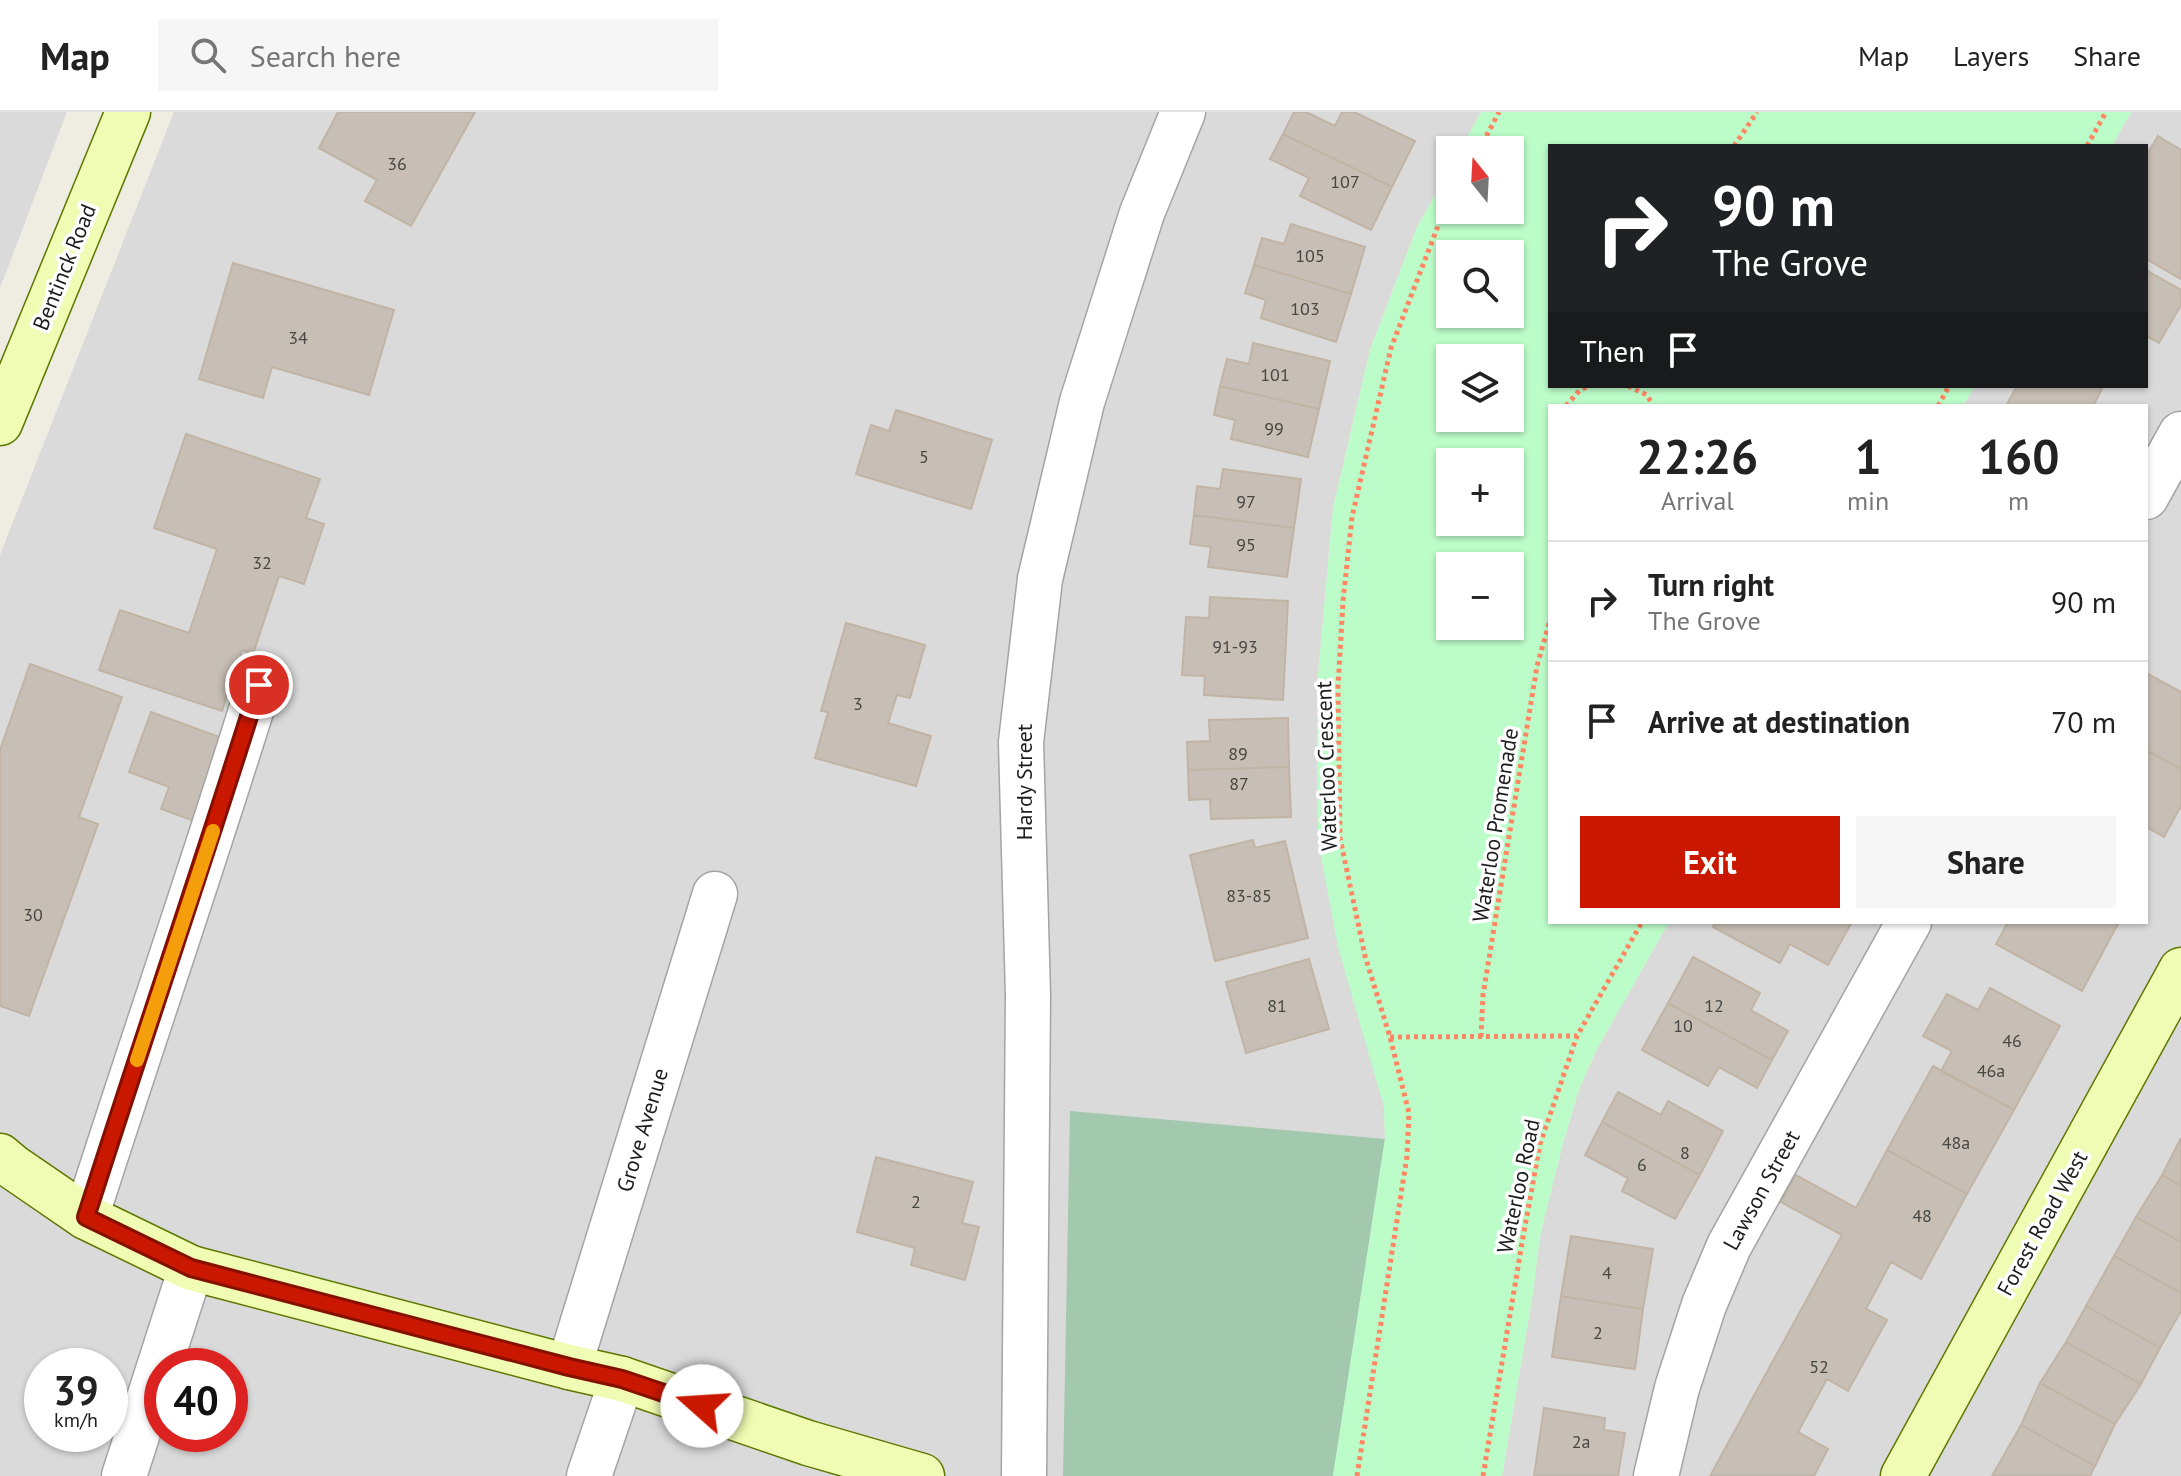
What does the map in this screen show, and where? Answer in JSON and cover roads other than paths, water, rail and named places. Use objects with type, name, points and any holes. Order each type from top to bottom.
[{"type":"street","name":"Bentinck Road","points":[[0,423],[128,112]]},
{"type":"street","name":"Hardy Street","points":[[1024,1476],[1028,995],[1021,742],[1040,579],[1082,402],[1142,213],[1183,112]]},
{"type":"street","points":[[2148,493],[2181,434]]},
{"type":"street","points":[[86,1217],[259,685]]},
{"type":"street","name":"Grove Avenue","points":[[569,1367],[715,894]]},
{"type":"street","name":"Lawson Street","points":[[1656,1476],[1681,1374],[1704,1305],[1729,1246],[1908,924]]},
{"type":"street","name":"Forest Road West","points":[[1903,1476],[2181,970]]},
{"type":"street","points":[[0,1156],[86,1217],[191,1268],[622,1379],[808,1443],[922,1476]]},
{"type":"street","points":[[124,1476],[191,1268]]},
{"type":"street","points":[[589,1476],[622,1379]]}]
